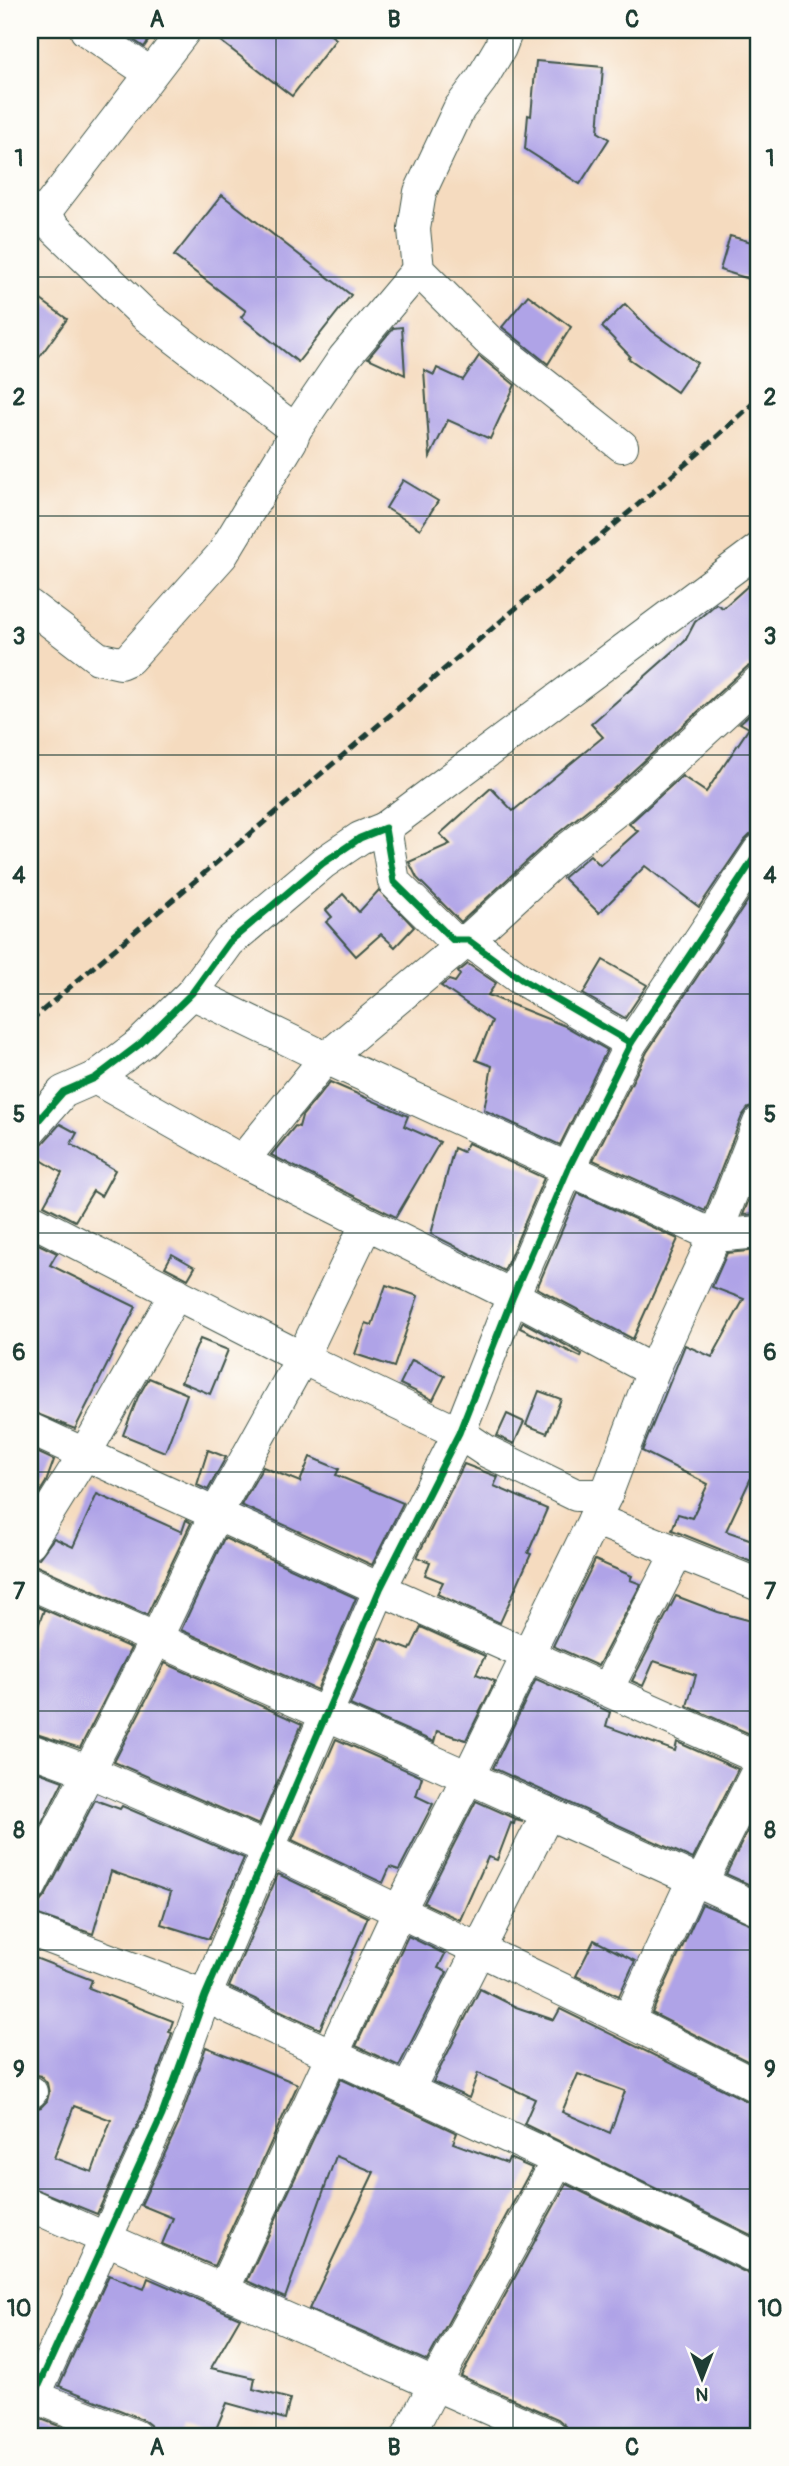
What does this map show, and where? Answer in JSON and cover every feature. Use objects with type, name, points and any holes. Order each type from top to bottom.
[{"type":"street","points":[[86,30],[150,73]]},
{"type":"street","points":[[185,30],[36,213],[144,314],[295,430]]},
{"type":"street","points":[[507,30],[481,80],[458,109],[420,192],[414,229],[418,270],[487,339],[622,446]]},
{"type":"street","points":[[30,606],[99,658],[120,663],[129,659],[222,555],[295,430],[344,358],[418,270]]},
{"type":"street","points":[[30,1130],[63,1092],[95,1078],[141,1044],[192,993],[229,942],[323,863],[360,838],[385,828],[759,549]]},
{"type":"street","points":[[242,1161],[326,1058],[468,940],[565,851],[622,807],[759,681]]},
{"type":"street","points":[[385,828],[394,882],[453,940],[468,940],[521,979],[631,1043]]},
{"type":"street","points":[[135,2436],[31,2399],[162,2115],[205,1996],[326,1714],[380,1589],[459,1433],[513,1296],[568,1169],[631,1043],[759,850]]},
{"type":"street","points":[[192,993],[326,1058],[715,1236],[759,1232]]},
{"type":"street","points":[[95,1078],[242,1161],[513,1296],[653,1370]]},
{"type":"street","points":[[223,2290],[398,1913],[600,1507],[653,1370],[715,1236],[759,1123]]},
{"type":"street","points":[[30,1219],[302,1358],[459,1433],[486,1451],[600,1507],[677,1553],[759,1586]]},
{"type":"street","points":[[30,1887],[156,1639],[215,1515],[302,1358],[366,1225]]},
{"type":"street","points":[[30,1542],[84,1455],[176,1293]]},
{"type":"street","points":[[30,1429],[759,1759],[628,2021]]},
{"type":"street","points":[[607,1689],[677,1553]]},
{"type":"street","points":[[30,1583],[759,1909]]},
{"type":"street","points":[[30,1750],[88,1771],[269,1849],[628,2021],[759,2087]]},
{"type":"street","points":[[408,2090],[548,1813]]},
{"type":"street","points":[[30,1930],[205,1996],[558,2160],[759,2259]]},
{"type":"street","points":[[408,2436],[558,2160]]},
{"type":"street","points":[[30,2205],[433,2386],[551,2436]]},
{"type":"building","points":[[119,30],[156,30],[144,47]]},
{"type":"building","points":[[206,30],[324,30],[336,39],[292,96]]},
{"type":"building","points":[[536,61],[603,67],[598,132],[609,139],[580,184],[525,149]]},
{"type":"building","points":[[222,195],[351,295],[298,362],[241,317],[246,311],[174,256]]},
{"type":"building","points":[[730,236],[759,244],[759,282],[720,270]]},
{"type":"building","points":[[30,292],[67,319],[30,370]]},
{"type":"building","points":[[528,295],[571,327],[548,364],[502,327]]},
{"type":"building","points":[[625,304],[652,331],[697,363],[677,392],[628,358],[630,356],[602,327]]},
{"type":"building","points":[[402,327],[405,375],[368,358],[393,328]]},
{"type":"building","points":[[479,356],[515,385],[490,439],[448,420],[430,457],[424,370],[434,375],[437,368],[463,380]]},
{"type":"building","points":[[403,480],[438,501],[420,529],[386,508]]},
{"type":"building","points":[[759,576],[759,663],[747,667],[610,792],[553,837],[461,922],[417,878],[409,862],[450,844],[440,834],[491,788],[513,811],[603,737],[591,724],[685,641],[695,622],[716,604],[723,608]]},
{"type":"building","points":[[759,706],[759,833],[750,835],[744,841],[699,907],[645,866],[599,913],[563,878],[590,855],[600,865],[638,831],[629,824],[682,776],[706,792],[749,728],[740,723]]},
{"type":"building","points":[[759,884],[759,1105],[748,1108],[742,1116],[705,1211],[593,1160],[647,1052]]},
{"type":"building","points":[[379,890],[414,927],[395,947],[381,934],[356,956],[326,922],[332,917],[326,910],[343,894],[359,912]]},
{"type":"building","points":[[603,960],[647,985],[625,1018],[583,994]]},
{"type":"building","points":[[468,964],[496,983],[488,995],[565,1026],[607,1050],[560,1145],[484,1110],[492,1066],[476,1060],[492,1021],[441,986],[449,980],[455,982],[460,975],[458,972]]},
{"type":"building","points":[[330,1082],[408,1116],[404,1126],[440,1142],[396,1217],[271,1155],[295,1126],[299,1127],[302,1116]]},
{"type":"building","points":[[60,1124],[77,1133],[71,1144],[115,1170],[101,1196],[93,1191],[75,1221],[44,1205],[62,1173],[30,1153],[30,1148],[43,1143]]},
{"type":"building","points":[[468,1143],[544,1178],[504,1271],[431,1234],[454,1148],[463,1152]]},
{"type":"building","points":[[759,1173],[759,1214],[743,1215]]},
{"type":"building","points":[[578,1193],[678,1239],[633,1339],[537,1288]]},
{"type":"building","points":[[30,1240],[57,1253],[50,1265],[136,1307],[75,1429],[30,1411]]},
{"type":"building","points":[[759,1250],[759,1461],[726,1531],[752,1540],[751,1544],[759,1546],[759,1565],[672,1530],[678,1514],[692,1518],[708,1484],[642,1451],[685,1345],[712,1357],[744,1299],[712,1287],[727,1253]]},
{"type":"building","points":[[172,1254],[195,1267],[188,1279],[165,1267]]},
{"type":"building","points":[[386,1285],[418,1296],[394,1367],[355,1354],[366,1323],[372,1325]]},
{"type":"building","points":[[523,1322],[582,1354],[581,1357],[520,1328]]},
{"type":"building","points":[[200,1339],[228,1350],[210,1394],[181,1382]]},
{"type":"building","points":[[412,1360],[445,1376],[433,1400],[400,1384]]},
{"type":"building","points":[[149,1378],[187,1394],[165,1452],[123,1435],[138,1397]]},
{"type":"building","points":[[539,1391],[561,1399],[547,1433],[526,1425]]},
{"type":"building","points":[[507,1414],[524,1422],[514,1444],[497,1436]]},
{"type":"building","points":[[30,1449],[54,1460],[46,1482],[30,1508]]},
{"type":"building","points":[[208,1450],[226,1457],[208,1490],[197,1485]]},
{"type":"building","points":[[310,1457],[339,1469],[336,1475],[403,1503],[372,1565],[241,1505],[263,1467],[300,1482]]},
{"type":"building","points":[[464,1464],[498,1477],[494,1486],[547,1509],[528,1553],[531,1554],[500,1623],[437,1594],[443,1582],[425,1575],[430,1562],[417,1557]]},
{"type":"building","points":[[97,1494],[182,1532],[186,1520],[191,1523],[147,1615],[30,1565],[30,1560],[39,1558],[54,1538],[73,1547]]},
{"type":"building","points":[[224,1538],[356,1598],[317,1690],[181,1630]]},
{"type":"building","points":[[595,1560],[632,1576],[630,1580],[641,1584],[598,1666],[553,1646]]},
{"type":"building","points":[[676,1596],[718,1612],[759,1623],[759,1738],[687,1706],[696,1675],[654,1661],[643,1686],[632,1681]]},
{"type":"building","points":[[30,1603],[131,1648],[80,1748],[30,1732],[30,1648],[44,1610]]},
{"type":"building","points":[[421,1627],[485,1656],[476,1674],[495,1681],[466,1740],[437,1731],[434,1742],[350,1705],[379,1638],[410,1650]]},
{"type":"building","points":[[165,1663],[302,1724],[259,1825],[114,1762]]},
{"type":"building","points":[[536,1679],[610,1712],[606,1726],[675,1751],[677,1742],[738,1769],[693,1859],[493,1768]]},
{"type":"building","points":[[336,1739],[422,1777],[416,1796],[433,1804],[399,1870],[390,1867],[383,1883],[292,1840]]},
{"type":"building","points":[[30,1769],[63,1781],[30,1847]]},
{"type":"building","points":[[95,1800],[120,1809],[122,1806],[244,1858],[209,1939],[161,1924],[171,1892],[111,1871],[93,1934],[30,1912],[30,1905],[39,1903],[46,1895]]},
{"type":"building","points":[[476,1801],[523,1822],[515,1820],[514,1824],[511,1823],[497,1860],[488,1857],[460,1920],[424,1903]]},
{"type":"building","points":[[759,1808],[759,1889],[726,1874]]},
{"type":"building","points":[[278,1874],[368,1917],[320,2029],[229,1987]]},
{"type":"building","points":[[702,1904],[759,1927],[759,2067],[652,2013]]},
{"type":"building","points":[[408,1936],[445,1954],[438,1968],[447,1972],[399,2066],[356,2046]]},
{"type":"building","points":[[594,1940],[635,1961],[619,1996],[576,1976]]},
{"type":"building","points":[[30,1956],[92,1980],[89,1988],[173,2021],[169,2032],[172,2033],[145,2108],[97,2214],[30,2187],[30,2110],[41,2107],[47,2101],[49,2093],[47,2083],[41,2076],[30,2074]],"holes":[[[74,2106],[111,2120],[92,2172],[54,2158]]]},
{"type":"building","points":[[480,1989],[516,2007],[554,2020],[560,2009],[759,2105],[759,2239],[524,2124],[535,2099],[478,2073],[469,2098],[433,2082]],"holes":[[[578,2074],[625,2091],[610,2133],[562,2112]]]},
{"type":"building","points":[[206,2047],[298,2084],[214,2266],[162,2244],[173,2218],[141,2205],[179,2123]]},
{"type":"building","points":[[341,2079],[457,2133],[453,2143],[507,2163],[509,2158],[532,2168],[427,2361],[309,2309],[374,2172],[336,2156],[285,2298],[247,2281]]},
{"type":"building","points":[[566,2184],[759,2277],[759,2422],[755,2436],[569,2436],[566,2426],[558,2419],[461,2376]]},
{"type":"building","points":[[109,2275],[144,2289],[148,2278],[240,2318],[211,2368],[255,2378],[253,2389],[290,2399],[285,2419],[227,2403],[213,2436],[187,2428],[184,2436],[153,2436],[150,2425],[142,2419],[59,2386]]},
{"type":"building","points":[[41,2419],[85,2436],[30,2436],[31,2423]]},
{"type":"railway","points":[[30,1021],[701,451],[759,398]]},
{"type":"cycle path","points":[[30,1130],[63,1092],[95,1078],[140,1044],[192,993],[229,942],[323,863],[360,838],[385,828],[394,882],[453,940],[468,940],[521,979],[631,1043]]},
{"type":"cycle path","points":[[30,2405],[162,2115],[205,1996],[380,1589],[459,1433],[513,1296],[568,1169],[631,1043],[759,851]]}]
